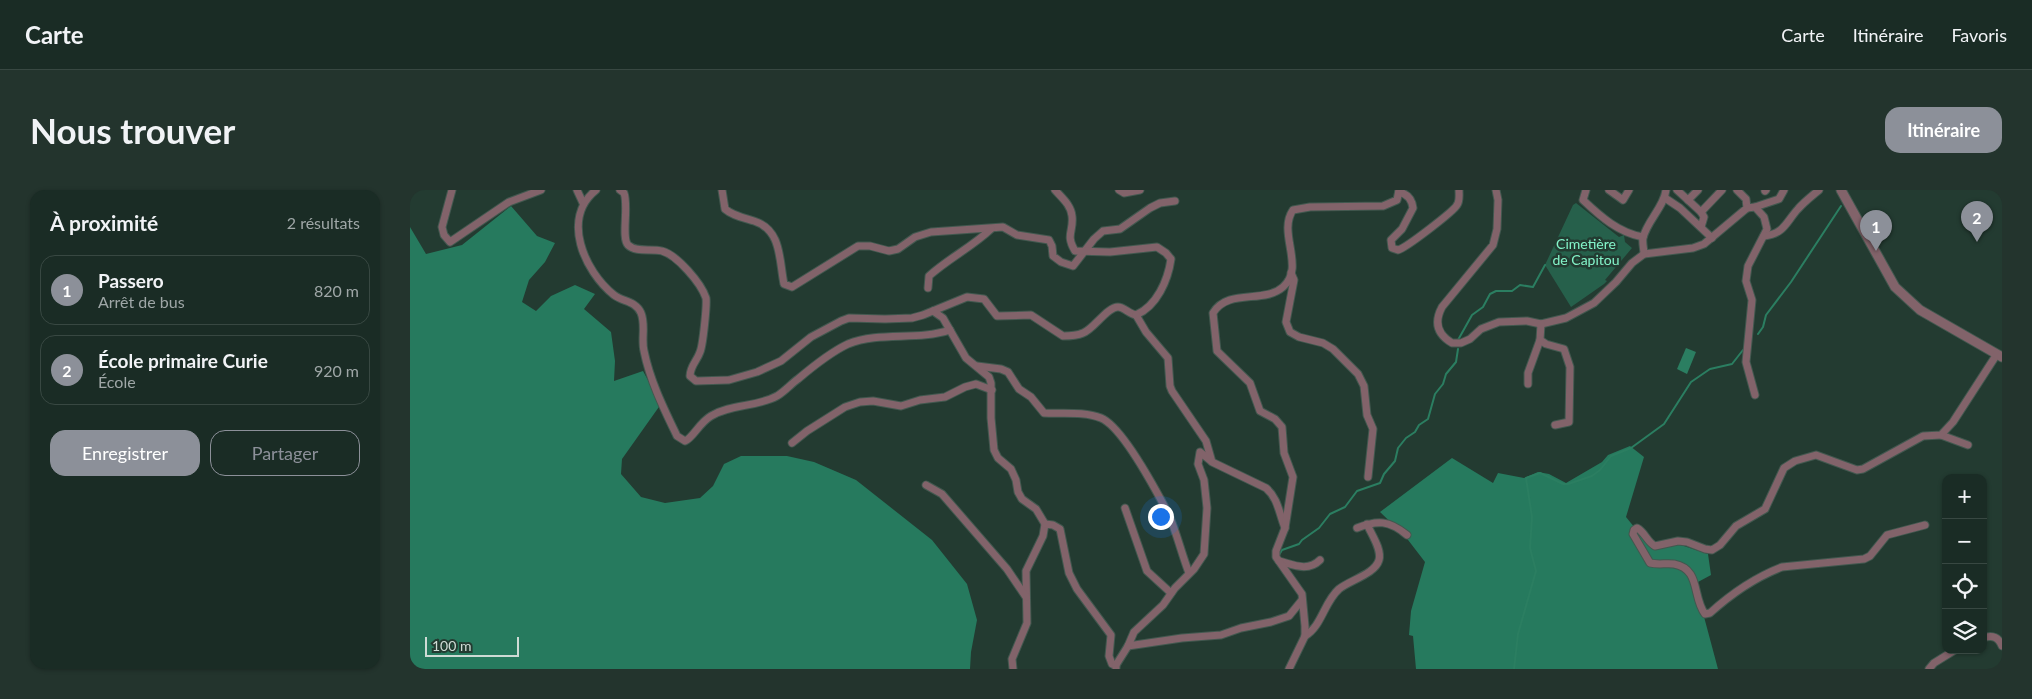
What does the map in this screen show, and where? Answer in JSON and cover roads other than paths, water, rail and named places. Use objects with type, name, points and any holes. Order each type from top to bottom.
[{"type":"street","points":[[452,190],[442,227],[444,235],[450,242],[509,202],[541,190]]},
{"type":"street","points":[[577,190],[583,203]]},
{"type":"street","points":[[596,190],[583,203],[580,211],[578,235],[581,248],[600,280],[615,296],[639,308],[643,317],[643,350],[653,382],[677,436],[685,441],[690,439],[701,422],[714,414],[765,402],[779,395],[837,350],[850,344],[897,336],[925,336],[950,330]]},
{"type":"street","points":[[620,190],[624,192],[627,200],[627,221],[624,238],[628,244],[634,249],[661,251],[669,254],[689,271],[706,299],[701,351],[690,369],[690,376],[696,381],[729,380],[757,372],[781,361],[811,337],[849,318],[912,318],[967,297],[984,299],[997,316],[1031,315],[1062,336],[1083,333],[1094,326],[1115,307],[1120,307],[1130,314],[1136,315]]},
{"type":"street","points":[[722,190],[725,209],[729,213],[760,223],[773,233],[784,284],[792,287],[858,246],[870,246],[889,251],[898,249],[915,237],[931,232],[1003,228],[1017,235],[1050,240],[1053,256],[1061,262],[1073,266],[1103,231],[1120,229],[1150,208],[1160,203],[1175,201]]},
{"type":"street","points":[[1055,190],[1068,203],[1072,216],[1069,242],[1075,251],[1110,252],[1157,247],[1166,252],[1171,259],[1165,284],[1157,296],[1136,315]]},
{"type":"street","points":[[1119,190],[1124,192],[1140,190]]},
{"type":"street","points":[[1305,636],[1302,600],[1298,587],[1279,561],[1276,551],[1285,528],[1293,476],[1291,466],[1284,453],[1282,427],[1275,418],[1260,411],[1250,383],[1217,352],[1213,313],[1221,304],[1236,298],[1275,292],[1283,287],[1291,273],[1292,264],[1287,230],[1288,222],[1294,210],[1310,207],[1383,206],[1397,200],[1399,191],[1406,193],[1413,208],[1402,229],[1391,240],[1392,248],[1398,250],[1411,243],[1454,208],[1458,202],[1459,190]]},
{"type":"street","points":[[1496,190],[1498,200],[1497,230],[1493,245],[1442,308],[1437,317],[1437,324],[1447,340],[1452,343],[1461,343],[1470,339],[1481,329],[1499,322],[1541,324],[1566,318],[1594,303],[1632,263],[1644,254],[1693,248],[1704,244],[1751,208],[1779,199],[1784,190]]},
{"type":"street","points":[[1586,190],[1583,200],[1596,212],[1619,230],[1630,235],[1643,237]]},
{"type":"street","points":[[1609,190],[1623,200],[1629,190]]},
{"type":"street","points":[[1644,254],[1643,237],[1658,206],[1665,198],[1666,190]]},
{"type":"street","points":[[1677,190],[1701,212],[1704,217],[1701,228]]},
{"type":"street","points":[[1688,200],[1698,190]]},
{"type":"street","points":[[1701,212],[1722,190]]},
{"type":"street","points":[[1764,236],[1772,235],[1786,226],[1797,210],[1820,190]]},
{"type":"street","points":[[1841,190],[1895,287],[1920,310],[1999,356],[1942,435]]},
{"type":"street","points":[[1739,191],[1751,208],[1764,216],[1767,229],[1748,266],[1746,281],[1752,300],[1746,362],[1756,395]]},
{"type":"street","points":[[1665,198],[1680,208],[1712,238]]},
{"type":"street","points":[[928,288],[929,276],[945,261],[970,246],[992,228]]},
{"type":"street","points":[[1291,273],[1294,280],[1286,322],[1290,332],[1298,337],[1323,343],[1332,349],[1358,374],[1364,386],[1366,415],[1372,429],[1368,477]]},
{"type":"street","points":[[933,311],[943,318],[966,358],[989,377],[992,390],[991,418],[994,450],[998,458],[1011,469],[1022,499],[1036,509],[1045,524],[1043,536],[1026,571],[1027,623],[1012,659],[1013,669]]},
{"type":"street","points":[[1136,315],[1146,332],[1168,358],[1172,392],[1206,441],[1212,462]]},
{"type":"street","points":[[1528,384],[1528,373],[1540,340],[1541,324]]},
{"type":"street","points":[[1540,340],[1564,350],[1570,367],[1570,422],[1554,425]]},
{"type":"street","points":[[976,366],[1005,369],[1020,389],[1031,397],[1044,413],[1065,413],[1096,417],[1114,426],[1130,449],[1168,515],[1189,573]]},
{"type":"street","points":[[792,443],[845,407],[860,402],[873,401],[901,406],[920,400],[945,397],[976,384],[992,390]]},
{"type":"street","points":[[1925,525],[1887,536],[1870,556],[1864,559],[1782,567],[1737,592],[1710,613],[1705,614],[1701,609],[1692,574],[1674,564],[1650,564],[1633,534],[1637,528],[1655,546],[1678,541],[1712,550],[1720,545],[1736,526],[1765,509],[1784,468],[1795,461],[1816,455],[1836,460],[1857,470],[1863,469],[1923,436],[1942,435],[1968,446]]},
{"type":"street","points":[[1045,524],[1053,525],[1060,529],[1069,573],[1077,589],[1110,635],[1109,656],[1112,664],[1116,667],[1134,632],[1163,605],[1200,562],[1206,548],[1207,498],[1204,480],[1198,464],[1199,454],[1203,454],[1212,462],[1271,492],[1275,498],[1285,528]]},
{"type":"street","points":[[926,485],[942,494],[1007,569],[1026,597]]},
{"type":"street","points":[[1126,508],[1147,571],[1171,594]]},
{"type":"street","points":[[1357,528],[1372,522],[1382,522],[1407,536]]},
{"type":"street","points":[[1289,669],[1305,636],[1313,630],[1337,591],[1355,578],[1373,570],[1376,566],[1379,558],[1378,547],[1367,524]]},
{"type":"street","points":[[1279,561],[1306,568],[1314,566],[1320,560]]},
{"type":"street","points":[[1128,646],[1182,638],[1221,635],[1241,628],[1271,622],[1288,616],[1302,600]]},
{"type":"street","points":[[1987,637],[1993,636],[1999,640],[2002,646]]},
{"type":"street","points":[[1929,669],[1934,663],[1949,654]]},
{"type":"waterway","points":[[1758,334],[1763,327],[1766,315],[1791,282],[1841,206]]},
{"type":"waterway","points":[[1458,340],[1472,315],[1483,307],[1490,294],[1496,291],[1512,291],[1520,285],[1533,287],[1545,265]]},
{"type":"waterway","points":[[1279,555],[1282,550],[1299,544],[1319,528],[1330,514],[1345,507],[1357,491],[1380,483],[1384,474],[1395,461],[1398,448],[1406,438],[1415,432],[1419,425],[1428,419],[1435,394],[1443,384],[1446,374],[1456,362],[1458,349]]},
{"type":"waterway","points":[[1514,669],[1518,634],[1536,571],[1530,548],[1532,517],[1526,478],[1540,473],[1563,484],[1568,484],[1592,476],[1600,470],[1611,456],[1631,448],[1664,424],[1691,382],[1710,369],[1732,364],[1743,350]]},
{"type":"place","name":"École primaire Curie","points":[[1977,242]]},
{"type":"place","name":"Passero","points":[[1876,251]]},
{"type":"park label","name":"Cimetière de Capitou","points":[[1586,252]]}]
